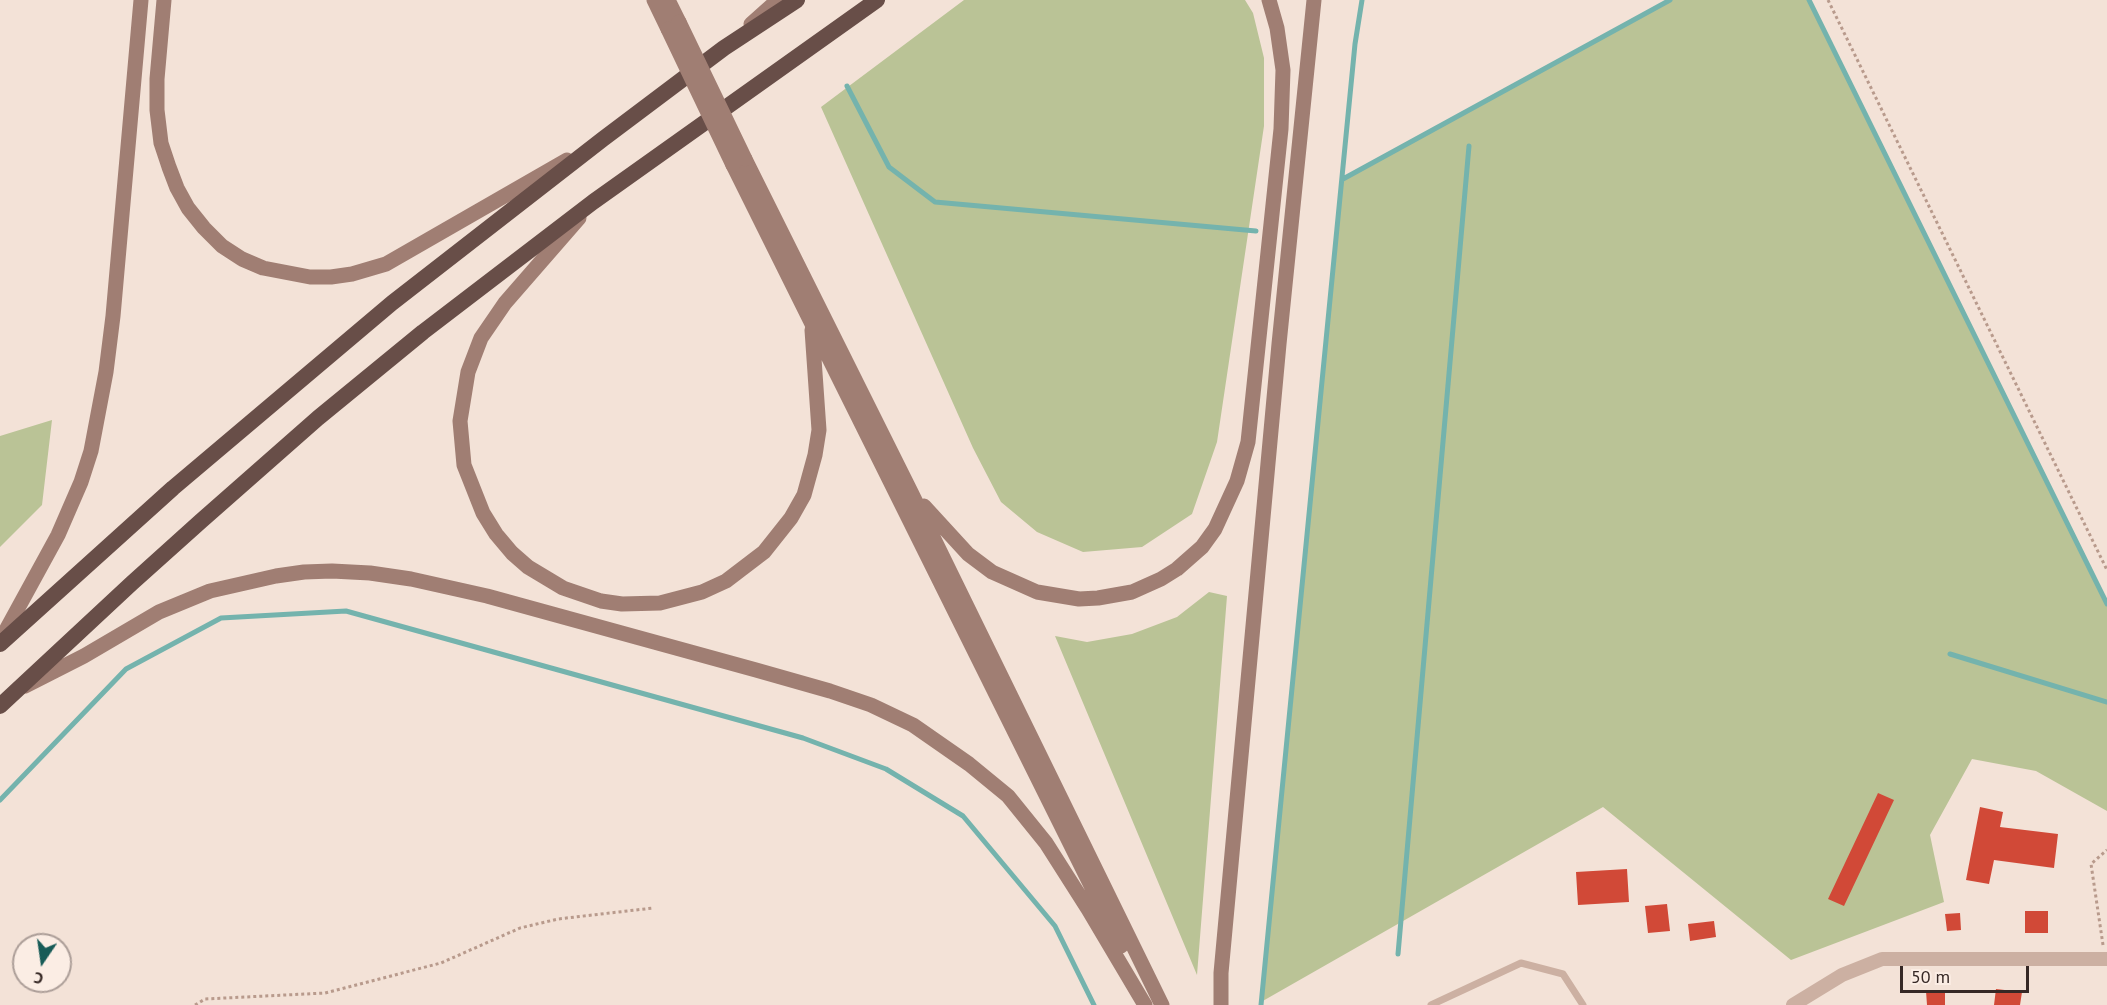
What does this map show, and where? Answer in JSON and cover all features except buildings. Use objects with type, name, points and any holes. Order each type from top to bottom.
[{"type":"highway","points":[[0,642],[173,489],[392,303],[724,48],[797,0]]},
{"type":"highway","points":[[0,706],[132,582],[318,418],[423,332],[593,202],[877,0]]},
{"type":"main road","points":[[0,642],[58,535],[81,482],[91,451],[106,372],[113,316],[141,0]]},
{"type":"main road","points":[[164,0],[157,79],[157,110],[161,143],[173,178],[188,208],[222,246],[242,259],[263,268],[310,277],[331,277],[352,274],[386,264],[603,139]]},
{"type":"main road","points":[[654,0],[674,26],[812,321],[1150,1005]]},
{"type":"main road","points":[[668,0],[674,26]]},
{"type":"main road","points":[[724,48],[778,0]]},
{"type":"main road","points":[[848,20],[886,0]]},
{"type":"main road","points":[[912,492],[968,554],[992,572],[1037,592],[1079,599],[1132,592],[1177,569],[1202,547],[1225,510],[1237,481],[1248,442],[1281,129],[1283,70],[1269,0]]},
{"type":"main road","points":[[1221,1005],[1221,973],[1279,344],[1314,0]]},
{"type":"main road","points":[[739,162],[912,492],[1162,1005]]},
{"type":"main road","points":[[593,202],[505,303],[481,338],[468,372],[460,421],[464,465],[483,513],[496,534],[512,553],[528,567],[563,588],[601,601],[660,603],[702,592],[726,581],[764,552],[791,518],[804,495],[815,455],[819,430],[812,321]]},
{"type":"main road","points":[[15,691],[84,656],[159,612],[210,591],[276,576],[332,571],[370,573],[411,579],[487,596],[756,670],[871,705],[913,725],[969,764],[1008,796],[1046,843],[1145,1005]]},
{"type":"street","points":[[1793,1005],[1842,975],[1881,959],[2106,959]]},
{"type":"lane","points":[[1431,1005],[1521,963],[1563,974],[1583,1005]]},
{"type":"path","points":[[1828,0],[2107,570]]},
{"type":"path","points":[[2106,959],[2091,864],[2107,850]]},
{"type":"path","points":[[195,1005],[205,999],[325,993],[441,963],[520,928],[558,919],[653,908]]},
{"type":"green space","points":[[964,0],[1245,0],[1253,13],[1264,58],[1264,126],[1217,442],[1192,514],[1142,547],[1083,552],[1037,532],[1001,502],[973,448],[821,107]]},
{"type":"green space","points":[[1670,0],[1809,0],[2107,604],[2107,811],[2036,771],[1972,759],[1930,835],[1944,902],[1791,960],[1603,807],[1261,1002],[1343,179]]},
{"type":"green space","points":[[52,420],[42,505],[0,547],[0,436]]},
{"type":"green space","points":[[1209,592],[1227,596],[1197,975],[1055,636],[1087,642],[1132,634],[1177,617]]},
{"type":"waterway","points":[[1261,1005],[1355,44],[1362,0]]},
{"type":"waterway","points":[[1343,179],[1670,0]]},
{"type":"waterway","points":[[1809,0],[2107,604]]},
{"type":"waterway","points":[[847,86],[889,167],[935,202],[1256,231]]},
{"type":"waterway","points":[[1398,954],[1469,146]]},
{"type":"waterway","points":[[0,800],[126,669],[221,618],[346,611],[803,738],[886,769],[963,816],[1055,926],[1094,1005]]},
{"type":"waterway","points":[[1950,654],[2107,702]]}]
